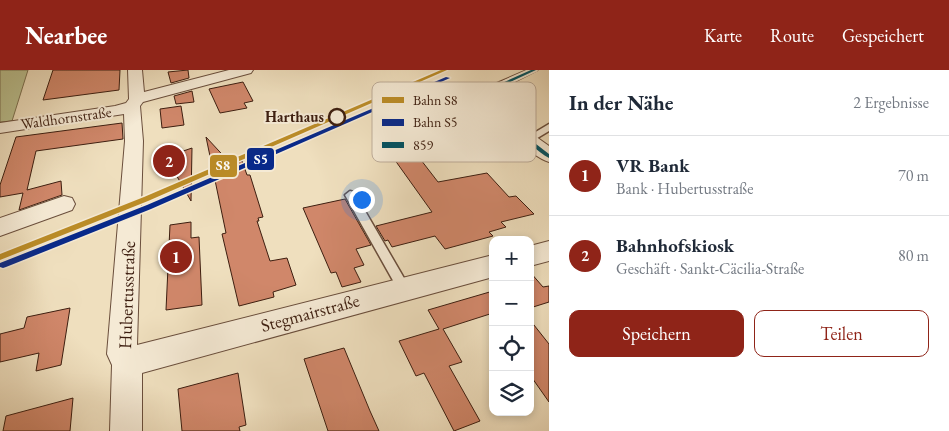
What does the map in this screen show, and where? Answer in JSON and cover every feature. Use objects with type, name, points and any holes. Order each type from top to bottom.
[{"type":"street","name":"Hubertusstraße","points":[[126,431],[127,362],[122,354],[134,136],[135,70]]},
{"type":"street","name":"Waldhornstraße","points":[[0,128],[118,111],[135,102],[246,70]]},
{"type":"street","points":[[536,146],[549,156]]},
{"type":"street","points":[[0,227],[64,204]]},
{"type":"street","points":[[534,255],[549,251]]},
{"type":"street","name":"Stegmairstraße","points":[[127,362],[489,267]]},
{"type":"lane","points":[[507,82],[534,70]]},
{"type":"lane","points":[[536,135],[549,127]]},
{"type":"lane","points":[[350,195],[404,289]]},
{"type":"green space","points":[[0,70],[28,70],[12,121],[0,122]]},
{"type":"building","points":[[53,70],[120,70],[119,90],[43,100]]},
{"type":"building","points":[[188,70],[189,78],[171,83],[168,72]]},
{"type":"building","points":[[243,82],[253,101],[244,103],[247,108],[220,113],[209,89]]},
{"type":"building","points":[[192,91],[194,102],[176,104],[174,96]]},
{"type":"building","points":[[181,106],[184,125],[162,128],[160,109]]},
{"type":"building","points":[[122,123],[123,139],[36,151],[27,190],[61,181],[62,195],[19,210],[23,193],[0,197],[0,185],[16,137]]},
{"type":"building","points":[[206,137],[232,165],[242,161],[247,175],[250,175],[263,217],[258,218],[259,221],[257,221],[270,261],[287,258],[296,285],[273,292],[274,297],[239,306],[222,234],[226,233]]},
{"type":"building","points":[[192,148],[191,201],[166,157]]},
{"type":"building","points":[[396,162],[423,162],[438,182],[487,173],[509,197],[516,196],[534,214],[501,222],[506,227],[489,232],[493,236],[445,249],[435,236],[392,247],[388,240],[385,241],[376,226],[432,212]]},
{"type":"building","points":[[345,199],[371,245],[356,249],[364,265],[354,268],[361,282],[342,287],[336,272],[331,273],[303,208]]},
{"type":"building","points":[[191,222],[191,238],[199,237],[202,305],[166,310],[170,225]]},
{"type":"building","points":[[534,277],[543,287],[549,286],[549,302],[534,307]]},
{"type":"building","points":[[489,292],[489,314],[443,329],[462,362],[449,366],[480,421],[454,431],[424,373],[416,376],[399,341],[439,329],[428,310]]},
{"type":"building","points":[[70,308],[61,365],[36,371],[39,353],[0,362],[0,334],[24,328],[27,317]]},
{"type":"building","points":[[534,325],[549,344],[549,402],[534,381]]},
{"type":"building","points":[[344,348],[379,431],[328,431],[304,359]]},
{"type":"building","points":[[238,373],[246,425],[239,427],[240,431],[182,431],[178,389]]},
{"type":"building","points":[[73,398],[70,431],[3,431],[6,416]]},
{"type":"rail line","name":"S8","points":[[417,82],[445,70]]},
{"type":"rail line","name":"S5","points":[[439,82],[448,78]]},
{"type":"rail line","name":"S8","points":[[0,257],[146,199],[372,101]]},
{"type":"rail line","name":"S5","points":[[3,265],[149,207],[372,111]]},
{"type":"transit line","name":"859","points":[[507,82],[534,70]]},
{"type":"transit line","name":"859","points":[[536,146],[549,156]]},
{"type":"place","name":"Harthaus","points":[[337,117]]},
{"type":"place","name":"Bahnhofskiosk","points":[[169,161]]},
{"type":"place","name":"VR Bank","points":[[176,257]]}]
